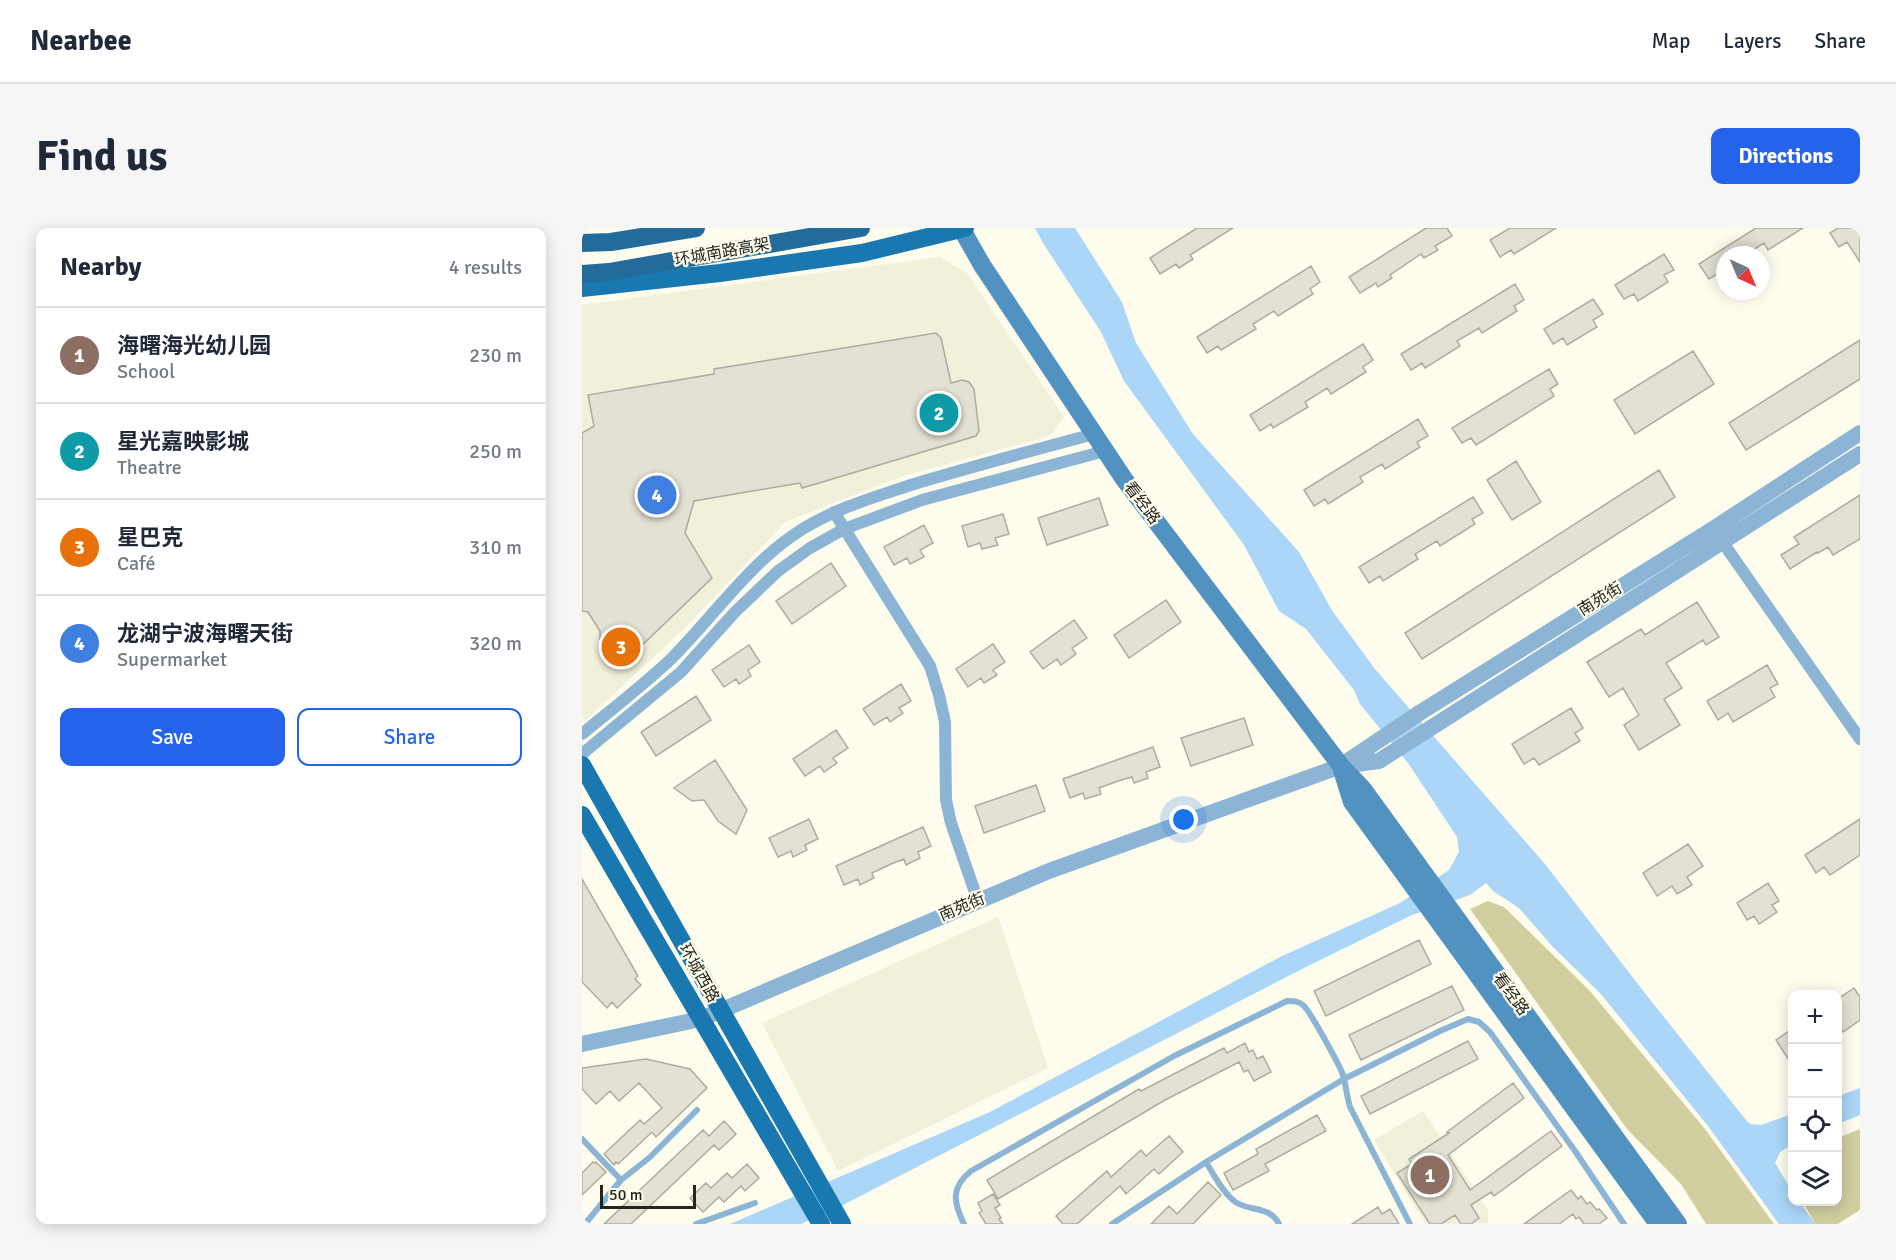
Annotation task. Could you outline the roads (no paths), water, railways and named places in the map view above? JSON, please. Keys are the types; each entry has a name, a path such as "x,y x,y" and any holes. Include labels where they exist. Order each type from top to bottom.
{"highway":[{"name":"环城南路高架","path":"582,243 610,242 696,228"},
{"name":"环城南路高架","path":"582,274 609,272 861,228"}],"main road":[{"path":"582,288 862,254 962,228"},
{"name":"看经路","path":"962,228 982,265 1124,479 1341,766 1363,789 1425,888 1678,1224"},
{"name":"环城西路","path":"582,765 721,1011 809,1185"},
{"name":"环城西路","path":"582,815 700,1019 809,1185"},
{"name":"看经路","path":"1449,921 1658,1224"},
{"path":"809,1185 821,1224"},
{"path":"809,1185 842,1224"}],"street":[{"name":"南苑街","path":"582,1044 700,1019 1049,871 1341,766 1379,761 1431,729 1718,536 1860,433"},
{"path":"582,734 672,658 722,600 769,554 800,531 834,512 861,501 1094,434"},
{"path":"582,754 681,672 735,612 778,571 810,548 844,529 922,500 1105,451"},
{"name":"南苑街","path":"1341,766 1421,712 1860,454"},
{"path":"834,512 930,666 945,722 946,800 951,823 978,901"},
{"path":"1718,536 1860,739"}],"lane":[{"path":"964,1224 956,1202 956,1187 961,1179 971,1171 1174,1056 1287,1001 1296,1001 1306,1007 1343,1074 1350,1107 1410,1224"},
{"path":"1112,1224 1206,1162 1344,1079 1467,1019 1479,1022 1490,1032 1624,1224"},
{"path":"585,1224 621,1180 649,1158 697,1110"},
{"path":"582,1139 621,1180"},
{"path":"1206,1162 1236,1203 1265,1210 1279,1224"},
{"path":"696,1224 755,1203"}],"water":[{"path":"1035,228 1075,228 1122,302 1136,343 1193,434 1299,552 1333,612 1375,669 1545,864 1746,1120 1750,1124 1761,1125 1788,1115 1788,1147 1780,1152 1775,1163 1788,1184 1788,1206 1803,1206 1815,1224 1779,1224 1708,1126 1600,993 1552,946 1519,908 1493,891 1486,883 1470,895 1412,915 1306,967 841,1206 801,1224 730,1224 990,1112 1282,956 1400,903 1449,870 1459,852 1457,837 1408,763 1360,704 1354,690 1306,629 1279,611 1244,545 1124,381 1101,332"},
{"path":"1860,1088 1860,1115 1842,1122 1842,1098 1842,1095"}],"place":[{"name":"星光嘉映影城","path":"939,413"},
{"name":"龙湖宁波海曙天街","path":"657,495"},
{"name":"星巴克","path":"621,647"},
{"name":"海曙海光幼儿园","path":"1430,1175"}]}
